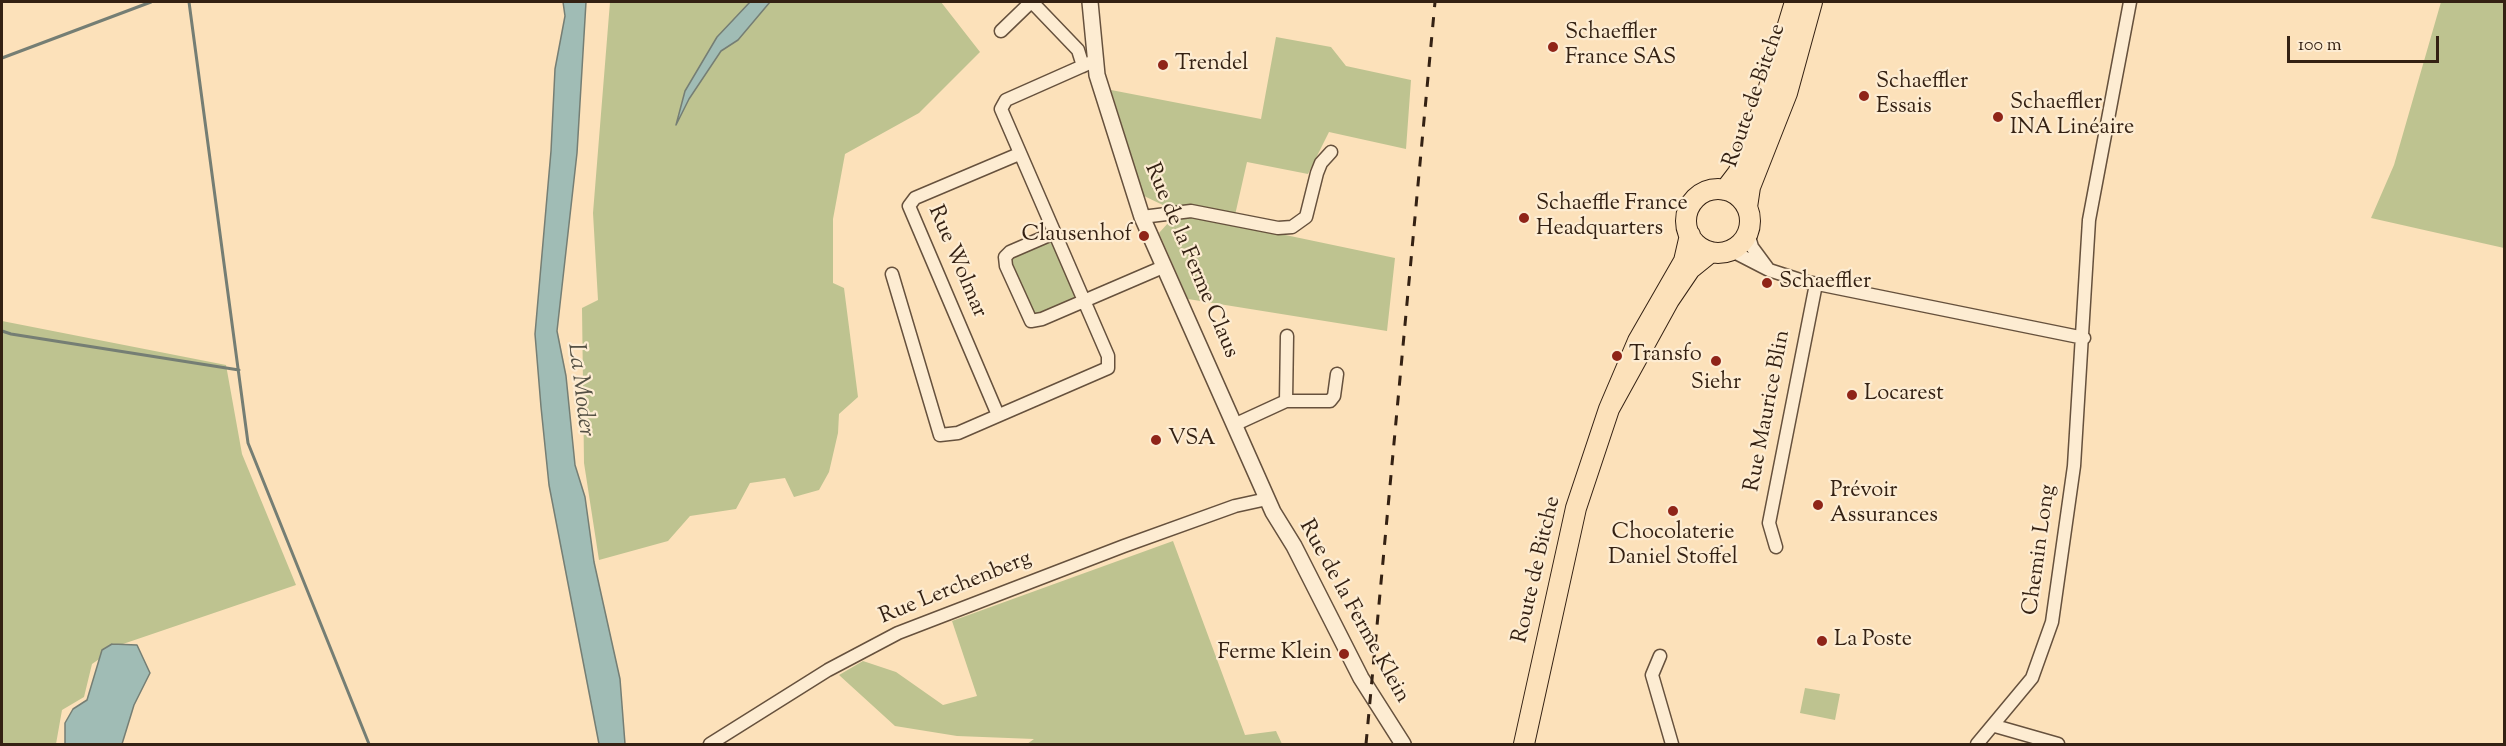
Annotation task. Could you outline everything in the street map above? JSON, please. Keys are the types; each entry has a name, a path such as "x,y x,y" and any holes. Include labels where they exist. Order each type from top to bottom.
{"main road":[{"name":"Route de Bitche","path":"1725,190 1738,173 1752,143 1795,2"},
{"name":"Route de Bitche","path":"1747,207 1750,187 1787,93 1812,2"},
{"path":"1725,190 1738,196 1747,207 1750,220 1748,233 1741,243 1718,252 1698,246 1690,235 1687,217 1693,202 1705,192 1725,190"},
{"name":"Route de Bitche","path":"1524,744 1576,508 1610,409 1638,341 1684,261 1690,235"},
{"name":"Route de Bitche","path":"1610,409 1669,300 1690,269 1718,252"}],"street":[{"path":"892,274 940,435 958,433 1108,368 1110,360 1002,114 1003,102 1089,63 1032,2 1001,31"},
{"name":"Rue de la Ferme Claus","path":"1084,2 1092,44"},
{"name":"Rue de la Ferme Claus","path":"1090,2 1092,44 1089,63 1142,217 1236,424 1264,494"},
{"name":"Chemin Long","path":"1977,744 1995,726 2032,678 2052,622 2074,466 2092,194 2130,2"},
{"path":"1142,217 1191,211 1278,228 1292,227 1306,217 1317,173 1331,152"},
{"name":"Rue Wolmar","path":"998,415 909,206 915,198 1019,154"},
{"path":"1054,233 1010,252 1005,257 1006,266 1026,314 1035,321 1163,267"},
{"path":"1748,233 1752,247 1769,270"},
{"path":"1718,252 1736,253 1769,270 1816,284 2084,338"},
{"name":"Rue Maurice Blin","path":"1776,546 1769,523 1816,284"},
{"path":"1286,401 1287,336"},
{"path":"1236,424 1286,401 1330,401 1334,396 1337,375"},
{"name":"Rue Lerchenberg","path":"710,744 828,670 898,633 1264,494"},
{"name":"Rue de la Ferme Klein","path":"1264,494 1283,531 1294,546 1361,678 1403,744"},
{"path":"1660,656 1652,675 1672,744"},
{"path":"1995,726 2058,744"}],"green space":[{"path":"610,2 941,2 980,52 919,113 845,154 833,219 833,283 844,288 858,397 839,414 838,433 829,472 819,490 794,497 785,478 750,483 736,509 690,516 668,541 599,560 584,463 582,308 598,300 593,213"},
{"path":"2441,2 2504,2 2504,248 2371,218 2394,165"},
{"path":"1276,37 1331,47 1346,66 1411,80 1406,149 1329,132 1308,174 1247,162 1233,224 1395,258 1387,331 1188,299 1159,233 1169,222 1165,206 1144,196 1111,90 1261,119"},
{"path":"1047,241 1054,243 1075,293 1073,300 1037,315 1030,312 1010,264 1012,257"},
{"path":"2,321 226,365 242,454 296,585 120,645 92,664 84,697 62,710 56,744 2,744"},
{"path":"1173,541 1245,735 1276,731 1282,744 1027,744 1034,739 957,736 895,726 839,675 863,661 896,672 943,705 977,696 952,621"},
{"path":"1805,688 1840,694 1835,720 1800,713"}],"water":[{"path":"563,2 586,2 577,153 557,331 566,376 575,465 585,497 594,562 620,679 625,744 599,744 549,485 541,407 535,334 551,151 555,69 565,16"},
{"path":"750,2 770,2 738,40 721,51 689,99 676,125 685,91 717,37"},
{"path":"112,644 137,645 150,673 134,705 122,744 65,744 65,723 73,709 87,700 102,650"}],"waterway":[{"path":"2,58 151,2"},
{"path":"189,2 248,443 369,744"},
{"path":"2,331 239,370"}],"railway":[{"path":"1366,744 1435,2"}],"place":[{"name":"Schaeffler France SAS","path":"1553,47"},
{"name":"Trendel","path":"1163,65"},
{"name":"Schaeffler Essais","path":"1864,96"},
{"name":"Schaeffler INA Linéaire","path":"1998,117"},
{"name":"Schaeffle France Headquarters","path":"1524,218"},
{"name":"Clausenhof","path":"1144,236"},
{"name":"Schaeffler","path":"1767,283"},
{"name":"Transfo","path":"1617,356"},
{"name":"Siehr","path":"1716,361"},
{"name":"Locarest","path":"1852,395"},
{"name":"VSA","path":"1156,440"},
{"name":"Prévoir Assurances","path":"1818,505"},
{"name":"Chocolaterie Daniel Stoffel","path":"1673,511"},
{"name":"La Poste","path":"1822,641"},
{"name":"Ferme Klein","path":"1344,654"}],"water label":[{"name":"La Moder","path":"579,390"}]}
